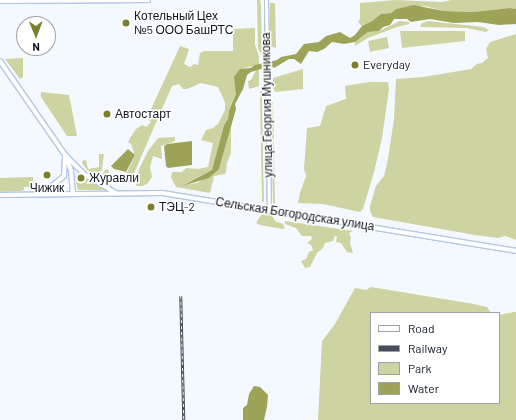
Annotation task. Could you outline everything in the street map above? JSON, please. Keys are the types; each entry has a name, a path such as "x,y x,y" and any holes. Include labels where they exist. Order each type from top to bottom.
{"main road":[{"path":"0,61 65,155 84,174 116,193"},
{"path":"31,194 52,186 64,176 65,155"},
{"path":"65,155 71,171 73,194"},
{"name":"Сельская Богородская улица","path":"0,195 163,193 516,251"}],"street":[{"path":"0,1 148,0"},
{"name":"улица Георгия Мушникова","path":"266,0 269,210"}],"green space":[{"path":"257,0 260,0 261,5 262,55 258,49"},
{"path":"396,0 442,2 451,0 516,0 516,9 510,8 473,12 443,11 425,6 408,7 396,9 391,13 381,14 362,26 358,22 360,19 360,3"},
{"path":"270,3 275,3 276,48 270,46"},
{"path":"400,21 409,22 409,24 368,38 355,46 355,42 368,32 379,31"},
{"path":"428,21 483,27 489,30 486,32 467,28 420,27 422,23"},
{"path":"255,28 255,45 259,56 259,86 249,89 248,81 251,80 256,70 254,66 244,68 236,85 236,94 229,109 228,119 224,125 212,170 183,185 197,183 219,169 231,126 231,153 227,163 226,172 225,174 214,176 210,193 176,187 171,177 172,172 182,172 186,168 198,169 208,167 213,143 201,140 206,130 213,128 218,124 225,110 225,102 218,87 201,83 187,89 183,89 179,84 172,86 132,178 126,174 135,156 131,144 128,142 136,129 142,125 146,127 151,122 147,118 180,46 189,49 184,64 190,67 194,64 198,65 200,53 204,51 233,51 233,29"},
{"path":"400,31 465,31 465,41 402,48"},
{"path":"516,34 516,240 505,236 498,238 475,235 373,217 370,211 370,206 376,186 384,176 388,159 394,119 396,79 423,77 471,69 488,58 486,49 490,42"},
{"path":"387,37 389,48 370,52 368,41"},
{"path":"23,58 23,77 20,79 5,59"},
{"path":"303,69 303,89 275,92 273,88 273,78"},
{"path":"369,82 388,82 389,89 382,138 363,209 360,212 323,204 298,203 306,176 304,169 307,128 320,126 326,106 346,99 345,86"},
{"path":"260,91 262,91 264,202 262,201"},
{"path":"41,92 69,95 77,136 67,136 41,97"},
{"path":"273,101 275,204 273,203 271,104"},
{"path":"175,137 175,141 161,146 162,159 153,156 150,167 152,177 147,184 136,186 139,169 148,151 158,138"},
{"path":"99,154 104,154 101,176 106,169 109,170 106,178 111,183 87,170 82,163 82,161 86,160 88,169 99,167"},
{"path":"77,174 103,188 103,190 78,190 75,177"},
{"path":"33,177 33,187 24,187 24,190 21,191 0,192 0,178"},
{"path":"265,213 271,214 275,221 283,224 285,228 283,229 256,223 261,215"},
{"path":"285,221 353,231 349,233 353,253 347,252 341,243 336,242 337,236 335,236 333,241 325,243 323,248 317,253 310,267 305,268 301,261 306,259 309,252 313,250 311,245 307,243 312,239 311,236 302,236 296,228 285,224"},
{"path":"371,287 474,304 487,307 490,312 370,312 370,404 500,404 500,315 516,312 516,420 318,420 322,341 335,324 355,288 366,290"}],"water":[{"path":"414,5 443,11 473,12 510,8 516,9 516,24 499,25 478,22 454,23 430,19 411,22 407,19 394,19 390,25 383,27 379,31 368,32 355,42 344,44 332,42 324,49 317,52 309,51 301,64 294,59 289,59 274,68 271,66 251,72 247,75 243,89 235,104 236,109 219,169 209,178 182,186 212,170 224,125 228,119 229,110 236,94 234,77 240,69 251,68 255,65 296,54 304,44 319,42 326,36 340,32 350,38 355,35 362,26 381,14 391,13 396,9"},
{"path":"192,141 192,165 168,168 166,166 164,146 167,144"},
{"path":"128,149 135,155 126,172 114,169 111,166"},
{"path":"254,386 260,387 268,395 264,420 243,420 243,408 247,405 249,394"}],"railway":[{"path":"181,296 184,420"}],"place":[{"name":"Котельный Цех №5 ООО БашРТС","path":"126,23"},
{"name":"Everyday","path":"355,65"},
{"name":"Автостарт","path":"107,114"},
{"name":"Чижик","path":"47,175"},
{"name":"Журавли","path":"81,178"},
{"name":"ТЭЦ-2","path":"151,207"}]}
